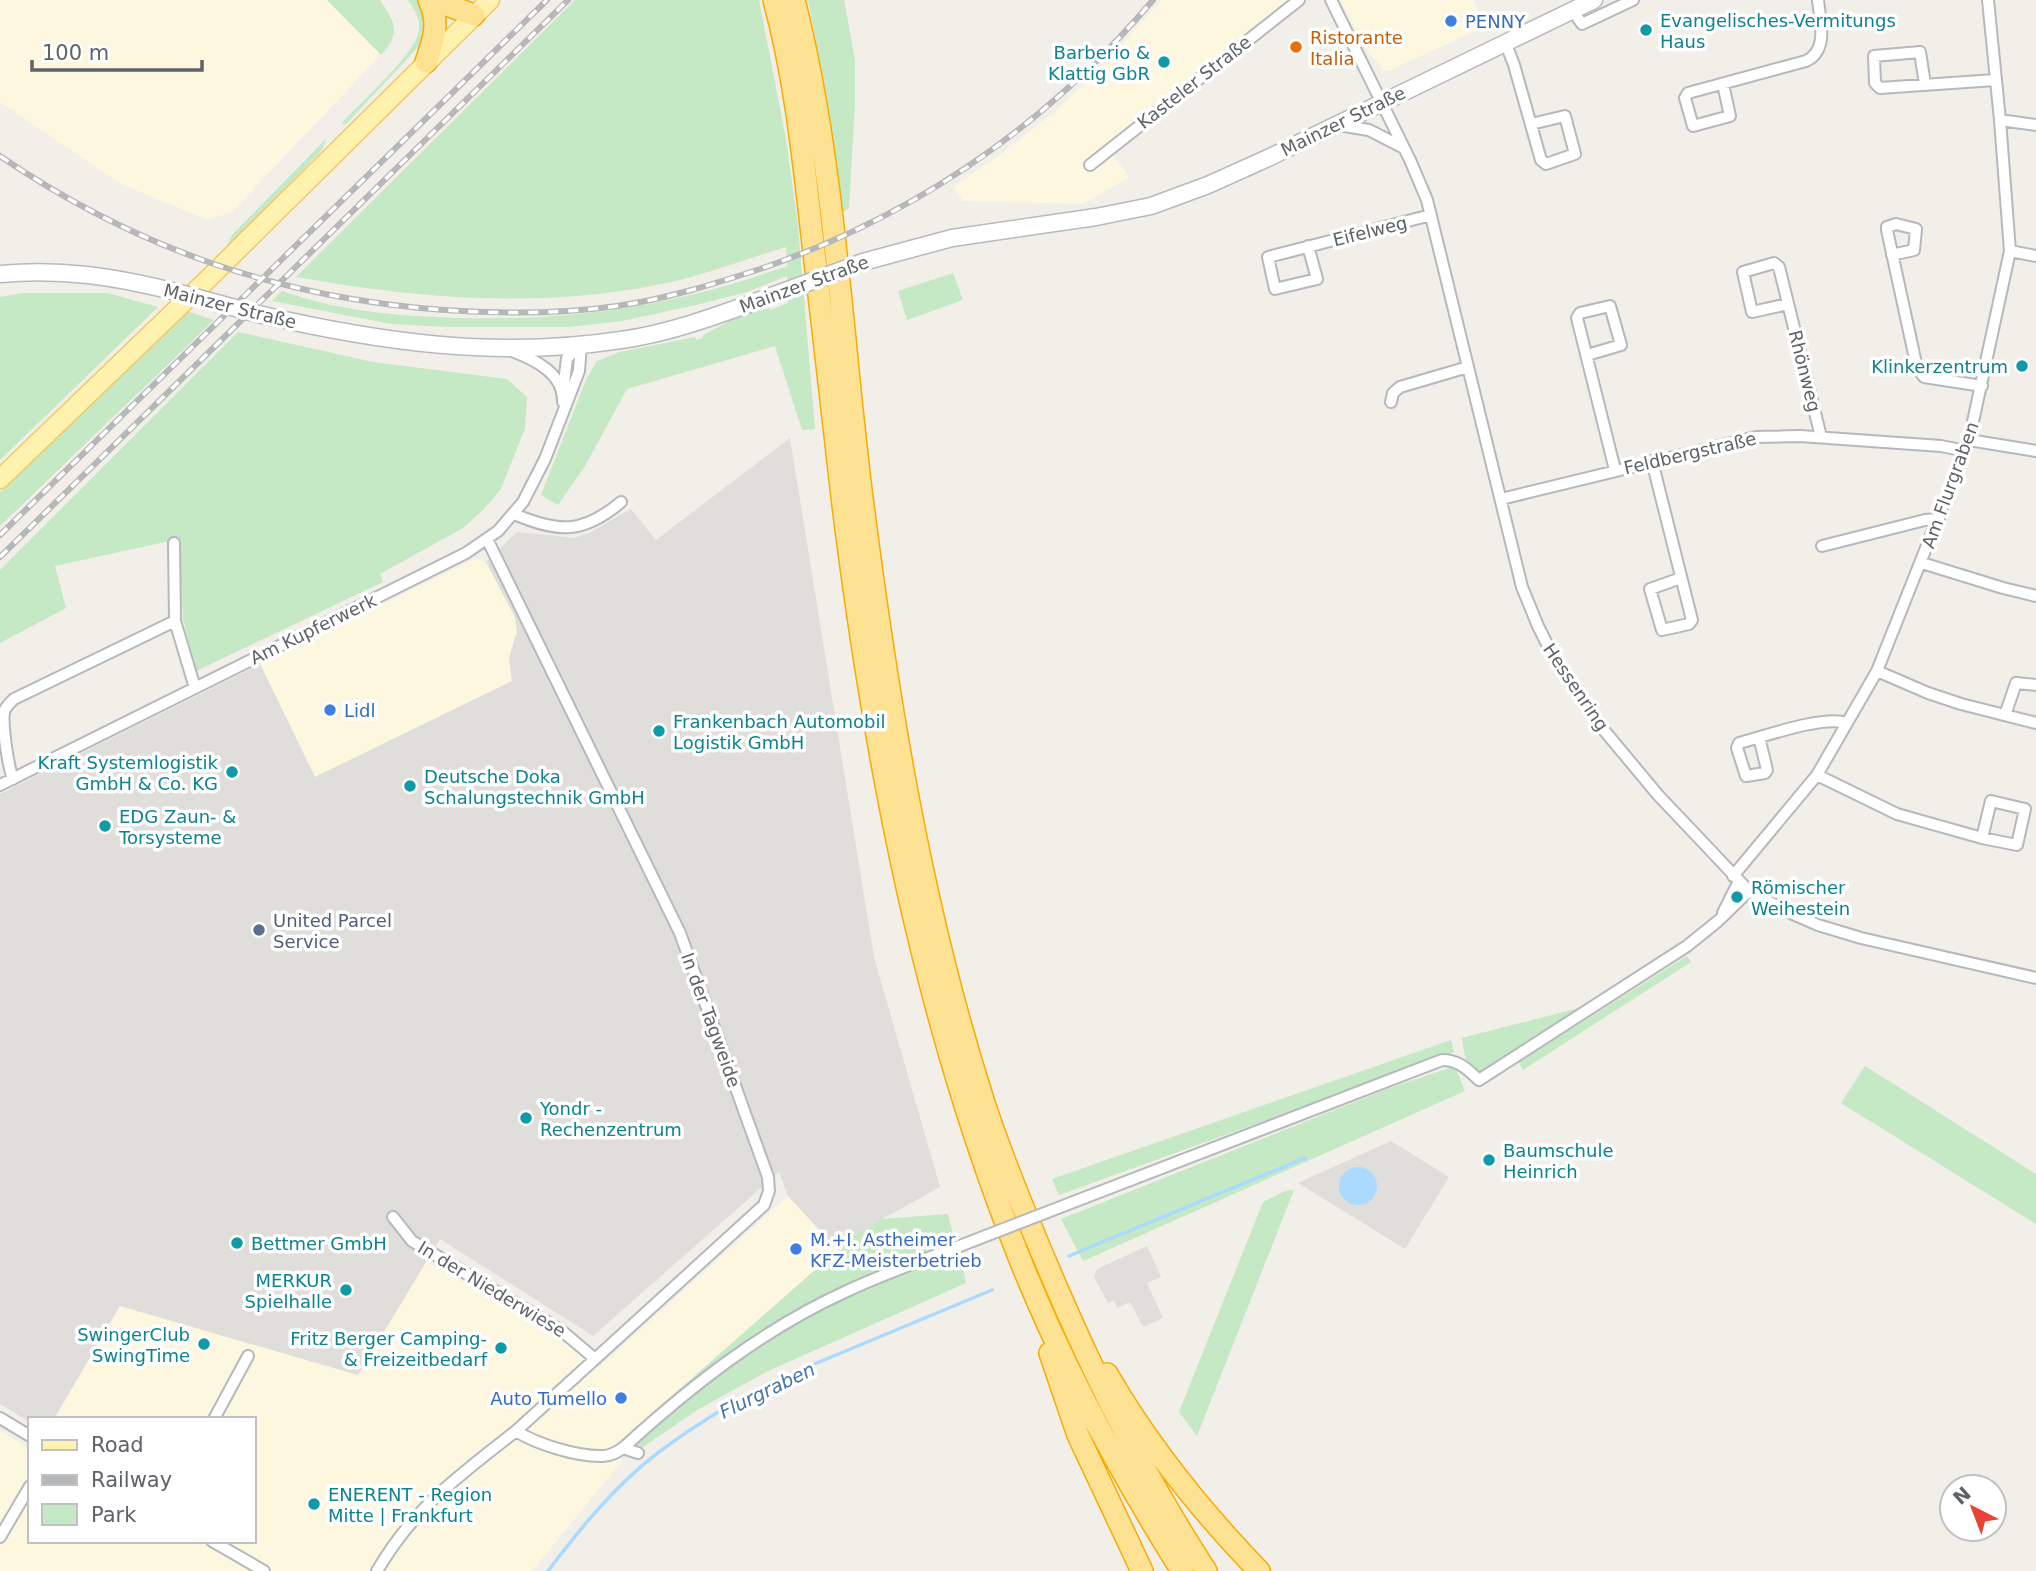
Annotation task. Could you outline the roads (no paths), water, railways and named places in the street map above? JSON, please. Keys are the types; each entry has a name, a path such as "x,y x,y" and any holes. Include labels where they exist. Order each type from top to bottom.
{"highway":[{"path":"426,62 436,30 431,0 469,8"},
{"path":"774,0 801,135 847,533 873,712 895,832 925,965 956,1077 988,1175 1038,1303 1103,1437 1182,1571"},
{"path":"793,0 821,133 866,530 908,795 930,903 957,1010 996,1139 1086,1357 1163,1502 1206,1571"},
{"path":"1040,1249 1094,1351 1175,1475 1227,1538 1259,1571"},
{"path":"1038,1303 1060,1386 1078,1435 1142,1571"}],"main road":[{"path":"0,479 211,277 426,62 469,8 490,0"},
{"name":"Mainzer Straße","path":"0,274 57,271 122,278 258,314 353,335 401,342 502,348 581,345 622,340 682,326 863,262 952,238 1096,217 1151,206 1208,185 1594,0"}],"street":[{"name":"Kasteler Straße","path":"1090,165 1299,0"},
{"path":"1331,0 1381,102"},
{"path":"1573,10 1582,24 1633,0"},
{"path":"1723,84 1730,116 1693,126 1686,95 1723,84 1813,58 1821,43 1818,0"},
{"name":"Am Flurgraben","path":"1718,921 1736,878 1816,775 1877,671 1967,446 2010,251 1988,0"},
{"path":"1506,44 1543,163 1575,154 1566,116 1531,124"},
{"path":"1925,84 1920,52 1874,56 1877,87 1995,80"},
{"name":"Hessenring","path":"1381,102 1427,200 1522,587 1553,656 1593,717 1658,795 1749,891 1818,925 1861,938 2036,978"},
{"path":"2000,120 2036,125"},
{"path":"1335,125 1369,130 1404,148"},
{"name":"Eifelweg","path":"1308,246 1317,279 1275,289 1268,257 1308,246 1431,215"},
{"path":"2010,251 2036,256"},
{"path":"1892,255 1917,368 1924,377 1982,386"},
{"name":"Rhönweg","path":"1788,304 1752,312 1743,272 1777,264 1788,304 1821,437"},
{"path":"1587,355 1621,345 1610,306 1578,315 1587,355 1615,470"},
{"name":"Am Kupferwerk","path":"563,409 567,358 581,345"},
{"name":"Am Kupferwerk","path":"0,785 466,553 487,539 514,514 541,468 579,371 581,345"},
{"path":"502,348 541,364 563,392"},
{"path":"1391,402 1393,393 1400,387 1468,367"},
{"name":"Feldbergstraße","path":"1501,499 1756,437 1821,437 2036,450"},
{"path":"1652,461 1692,622 1662,630 1650,589 1681,578"},
{"path":"514,514 549,527 574,528 585,525 621,502"},
{"path":"1822,546 1925,520 1940,519"},
{"name":"In der Tagweide","path":"487,539 680,933 768,1177 769,1191 764,1205 516,1431"},
{"path":"174,543 175,621 195,688"},
{"path":"1922,563 2003,588 2035,593"},
{"path":"13,779 9,768 4,714 8,704 175,621"},
{"path":"1877,671 1927,693 2036,723"},
{"path":"2005,715 2016,683 2036,685"},
{"path":"1759,737 1827,721 1839,720 1847,723"},
{"path":"1816,775 1897,814 1982,838 2017,845 2025,809 1991,801 1982,838"},
{"path":"377,1571 398,1538 431,1499 516,1431 537,1441 571,1451 612,1455 692,1386 734,1356 795,1318 847,1291 1442,1060 1461,1063 1479,1080 1687,946 1749,891"},
{"name":"In der Niederwiese","path":"393,1217 411,1241 562,1331 594,1359"},
{"path":"215,1417 248,1356"},
{"path":"0,1418 28,1435"},
{"path":"623,1448 638,1452"},
{"path":"0,1537 28,1489"},
{"path":"215,1543 264,1571"}],"water":[{"path":"1358,1167 1371,1173 1377,1186 1371,1199 1358,1205 1345,1199 1339,1186 1345,1173"}],"waterway":[{"name":"Flurgraben","path":"1069,1256 1305,1158"},
{"name":"Flurgraben","path":"548,1571 625,1481 655,1455 708,1418 764,1385 992,1290"}],"railway":[{"path":"0,535 547,0"},
{"path":"0,557 568,0"},
{"path":"0,156 51,189 157,242 211,263 324,294 383,304 487,312 574,311 617,306 672,295 760,269 873,222 925,193 975,162 1069,88 1112,46 1153,0"}],"place":[{"name":"PENNY","path":"1451,21"},
{"name":"Evangelisches-Vermitungs Haus","path":"1646,30"},
{"name":"Ristorante Italia","path":"1296,47"},
{"name":"Barberio & Klattig GbR","path":"1164,62"},
{"name":"Klinkerzentrum","path":"2022,366"},
{"name":"Lidl","path":"330,710"},
{"name":"Frankenbach Automobil Logistik GmbH","path":"659,731"},
{"name":"Kraft Systemlogistik GmbH & Co. KG","path":"232,772"},
{"name":"Deutsche Doka Schalungstechnik GmbH","path":"410,786"},
{"name":"EDG Zaun- & Torsysteme","path":"105,826"},
{"name":"Römischer Weihestein","path":"1737,897"},
{"name":"United Parcel Service","path":"259,930"},
{"name":"Yondr - Rechenzentrum","path":"526,1118"},
{"name":"Baumschule Heinrich","path":"1489,1160"},
{"name":"Bettmer GmbH","path":"237,1243"},
{"name":"M.+I. Astheimer KFZ-Meisterbetrieb","path":"796,1249"},
{"name":"MERKUR Spielhalle","path":"346,1290"},
{"name":"SwingerClub SwingTime","path":"204,1344"},
{"name":"Fritz Berger Camping- & Freizeitbedarf","path":"501,1348"},
{"name":"Auto Tumello","path":"621,1398"},
{"name":"ENERENT - Region Mitte | Frankfurt","path":"314,1504"}]}
